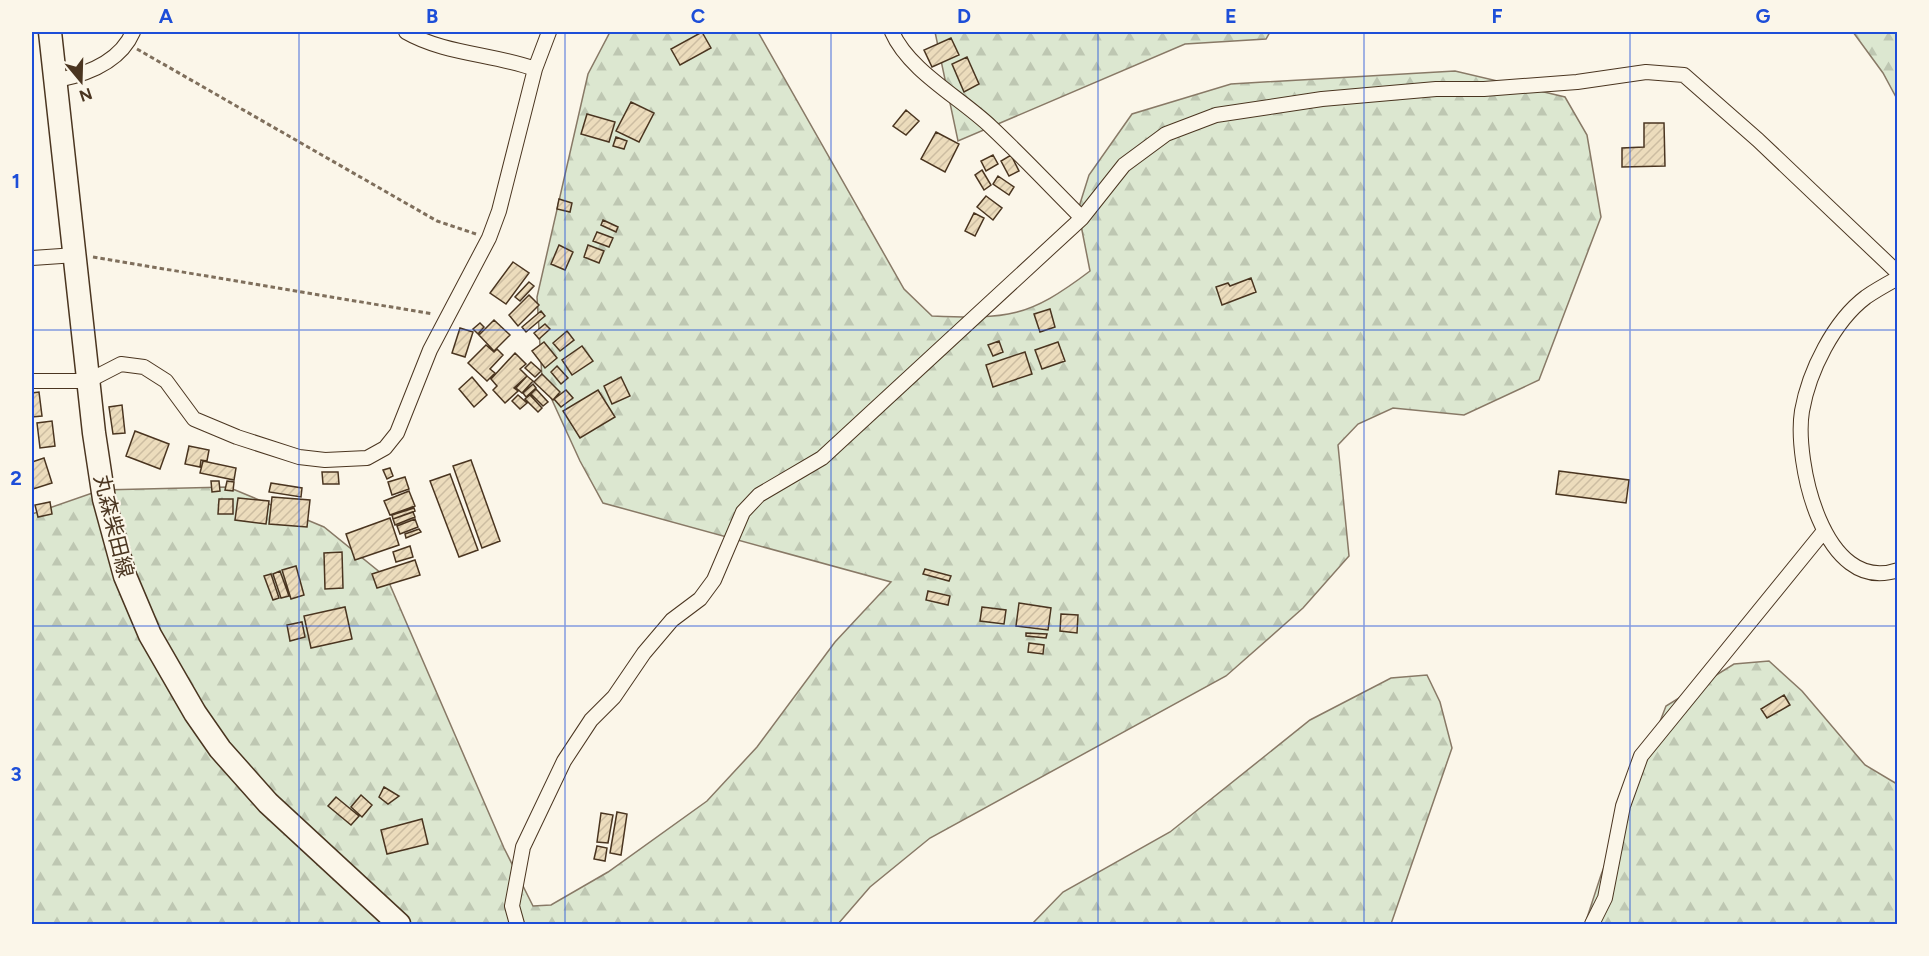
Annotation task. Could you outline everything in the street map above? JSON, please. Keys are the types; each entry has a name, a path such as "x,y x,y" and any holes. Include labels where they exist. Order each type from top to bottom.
{"main road":[{"name":"丸森柴田線","path":"50,32 58,80 88,381 104,499 125,576 150,635 220,749 268,803 399,924"}],"street":[{"path":"406,32 421,41 535,69"},
{"path":"32,381 88,381 121,364 144,367 166,381 194,419 237,437 299,457 325,460 367,458 385,448 397,434 447,316 489,238 499,211 535,69 549,32"},
{"path":"892,32 911,58 946,91 989,125 1082,218"},
{"path":"58,80 80,76 113,59 131,38"},
{"path":"517,924 512,906 523,847 564,762 591,720 614,697 644,653 672,620 700,599 714,580 743,512 759,495 822,458 1082,218 1124,165 1166,134 1216,115 1322,99 1436,88 1464,89 1577,82 1646,72 1684,75 1758,140 1898,273"},
{"path":"32,258 76,255"},
{"path":"1898,278 1866,297 1846,316 1821,355 1802,411 1801,451 1806,478 1824,531 1841,554 1854,565 1871,571 1898,570"},
{"path":"1592,924 1605,898 1623,806 1641,756 1824,531"}],"path":[{"path":"131,38 437,221 489,238"},
{"path":"76,255 447,316"}],"green space":[{"path":"610,32 758,32 904,289 932,316 980,317 1016,312 1033,307 1050,298 1090,271 1078,210 1089,175 1132,114 1231,84 1455,71 1565,97 1587,135 1601,217 1539,380 1464,415 1393,408 1358,424 1338,445 1349,556 1303,608 1226,676 930,838 870,887 838,924 32,924 32,514 101,490 228,487 324,527 387,578 504,848 533,906 551,905 608,872 707,801 757,747 835,642 891,582 603,503 580,461 542,378 537,297 588,74"},
{"path":"935,32 1270,32 1266,39 1185,44 958,141"},
{"path":"1853,32 1897,32 1897,99 1883,73"},
{"path":"1769,661 1802,691 1865,765 1897,784 1897,924 1585,924 1601,875 1666,706 1734,664"},
{"path":"1427,675 1440,702 1452,748 1391,924 1032,924 1063,892 1170,832 1310,720 1391,678"}],"building":[{"path":"702,32 711,48 680,65 671,49"},
{"path":"951,38 959,55 932,67 924,50"},
{"path":"967,57 979,84 964,92 952,64"},
{"path":"631,102 654,113 639,142 616,131"},
{"path":"906,110 919,121 906,135 893,126"},
{"path":"587,114 615,122 609,142 581,134"},
{"path":"1644,123 1664,123 1665,166 1622,167 1622,148 1644,147"},
{"path":"936,132 959,144 945,172 921,159"},
{"path":"616,137 627,141 624,149 613,146"},
{"path":"993,155 998,164 986,171 981,161"},
{"path":"1011,155 1019,171 1009,176 1001,161"},
{"path":"982,170 991,185 984,190 975,175"},
{"path":"998,176 1014,187 1009,195 993,184"},
{"path":"986,196 1002,208 993,220 977,207"},
{"path":"559,199 572,203 570,212 557,209"},
{"path":"974,213 984,218 975,236 965,231"},
{"path":"603,220 618,227 616,232 601,225"},
{"path":"597,232 613,238 609,247 593,241"},
{"path":"559,245 573,252 565,270 551,264"},
{"path":"588,245 604,251 599,263 584,257"},
{"path":"513,262 529,273 506,304 490,293"},
{"path":"1251,278 1256,292 1222,305 1216,287 1228,283 1230,286"},
{"path":"529,282 534,286 520,301 515,297"},
{"path":"529,295 539,305 518,326 509,315"},
{"path":"1050,309 1055,327 1040,332 1034,314"},
{"path":"541,311 545,316 526,332 522,327"},
{"path":"494,320 510,335 494,351 479,335"},
{"path":"480,323 484,327 478,334 473,329"},
{"path":"545,324 550,329 539,339 534,333"},
{"path":"460,328 473,332 465,357 452,353"},
{"path":"567,331 574,340 560,351 553,343"},
{"path":"999,341 1003,352 993,356 988,345"},
{"path":"544,342 557,358 545,368 532,351"},
{"path":"1058,342 1065,361 1042,369 1035,350"},
{"path":"486,345 494,352 497,349 503,355 490,369 495,373 487,381 468,363"},
{"path":"582,346 593,361 572,375 562,360"},
{"path":"1025,352 1032,374 993,387 986,365"},
{"path":"515,353 526,364 520,369 527,376 514,388 518,391 505,403 493,390 497,386 491,379"},
{"path":"531,362 541,371 535,377 525,368"},
{"path":"557,366 568,378 561,384 551,372"},
{"path":"542,374 560,392 553,400 534,382"},
{"path":"527,376 533,381 522,393 516,388"},
{"path":"472,377 487,395 474,407 459,389"},
{"path":"621,377 630,396 612,404 604,386"},
{"path":"533,384 536,388 526,397 523,393"},
{"path":"536,389 548,402 543,406 531,394"},
{"path":"566,390 573,398 561,407 554,399"},
{"path":"598,390 615,417 580,438 563,411"},
{"path":"39,392 42,416 32,417 32,393"},
{"path":"518,395 527,403 520,409 512,401"},
{"path":"530,395 542,408 538,412 525,399"},
{"path":"122,405 125,433 113,434 109,407"},
{"path":"52,421 55,446 40,448 37,423"},
{"path":"135,431 169,444 160,469 126,456"},
{"path":"189,446 209,450 207,461 201,460 200,467 185,464"},
{"path":"44,458 52,483 33,489 32,462"},
{"path":"471,460 500,541 482,548 453,466"},
{"path":"203,461 236,468 234,480 200,473"},
{"path":"390,468 393,476 387,479 383,470"},
{"path":"1559,471 1629,480 1626,503 1556,494"},
{"path":"322,472 338,472 339,484 323,484"},
{"path":"450,474 478,550 459,557 430,481"},
{"path":"405,477 409,489 392,495 388,482"},
{"path":"211,481 219,481 220,491 212,492"},
{"path":"227,481 234,482 233,491 225,490"},
{"path":"271,483 302,488 301,497 269,492"},
{"path":"409,491 415,506 390,515 384,501"},
{"path":"272,497 310,500 307,527 269,524"},
{"path":"238,498 269,501 266,524 235,520"},
{"path":"219,499 233,499 233,514 218,514"},
{"path":"50,502 52,514 38,517 35,505"},
{"path":"414,508 415,511 393,519 392,515"},
{"path":"413,512 415,517 395,525 393,519"},
{"path":"390,518 399,545 355,560 346,534"},
{"path":"415,519 418,527 400,534 397,526"},
{"path":"419,529 421,532 406,538 405,534"},
{"path":"410,546 413,557 396,562 393,552"},
{"path":"342,552 343,588 325,589 324,553"},
{"path":"415,560 420,575 377,588 372,574"},
{"path":"296,566 304,595 291,599 282,570"},
{"path":"925,569 951,576 949,581 923,574"},
{"path":"280,571 289,596 281,598 273,574"},
{"path":"271,574 279,598 273,600 264,576"},
{"path":"928,591 950,596 948,605 926,600"},
{"path":"1019,603 1051,608 1048,630 1016,626"},
{"path":"345,607 352,639 311,648 304,616"},
{"path":"982,607 1006,610 1004,624 980,621"},
{"path":"1061,614 1078,615 1077,633 1060,631"},
{"path":"302,622 305,637 290,641 287,625"},
{"path":"1026,633 1047,634 1046,638 1026,636"},
{"path":"1029,643 1044,645 1043,654 1028,652"},
{"path":"1784,695 1790,705 1767,718 1761,709"},
{"path":"384,787 399,796 388,804 379,797"},
{"path":"361,795 372,805 362,817 351,807"},
{"path":"336,797 359,816 351,825 328,806"},
{"path":"617,812 627,814 621,855 610,853"},
{"path":"601,813 613,815 608,843 597,842"},
{"path":"422,819 428,844 387,854 381,830"},
{"path":"597,846 607,848 605,861 594,859"}]}
